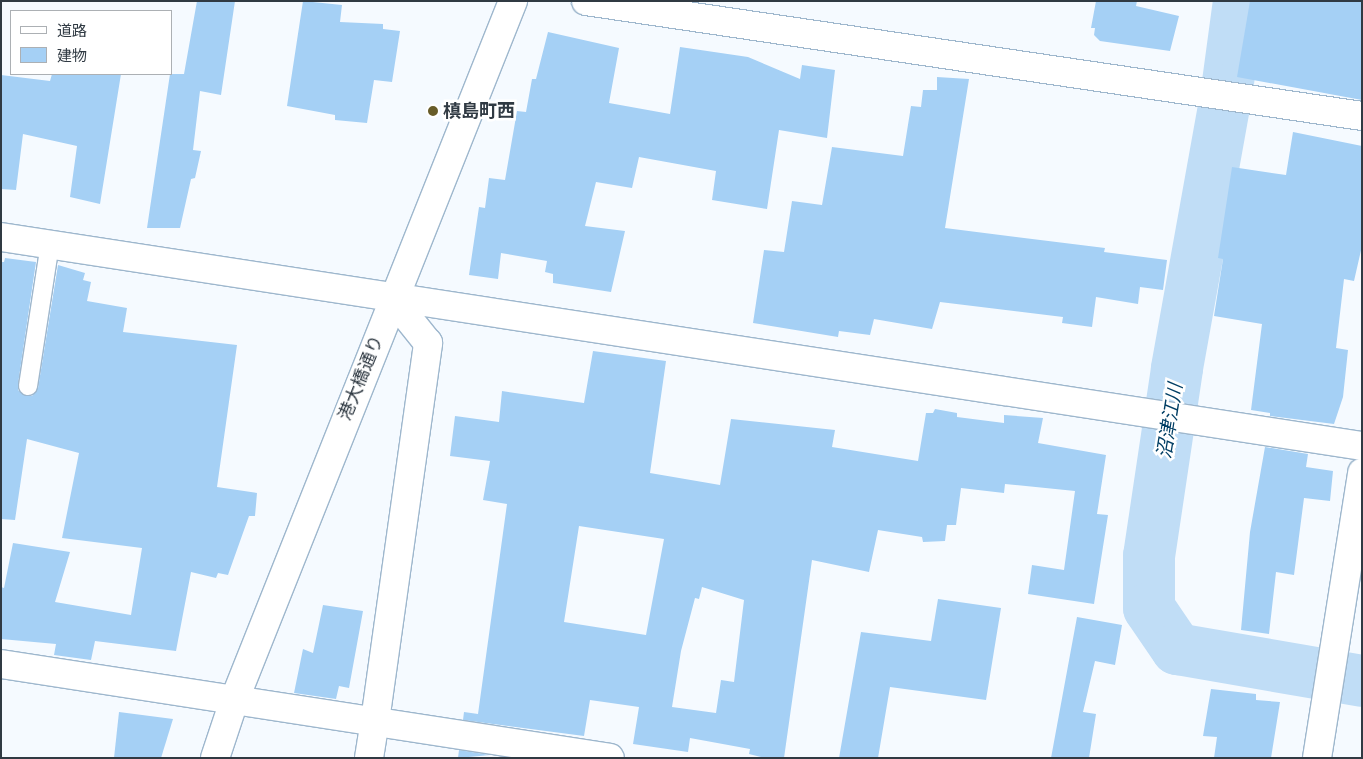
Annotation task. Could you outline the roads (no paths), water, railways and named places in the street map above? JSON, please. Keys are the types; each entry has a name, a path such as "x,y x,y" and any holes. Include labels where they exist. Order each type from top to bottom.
{"street":[{"name":"港大橋通り","path":"215,758 234,701 392,298 513,1"},
{"path":"586,1 1362,116"},
{"path":"1,236 392,298 1362,446"},
{"path":"369,758 428,343 392,298"},
{"path":"1317,758 1362,473"},
{"path":"1,664 610,758"}],"lane":[{"path":"28,386 50,244"}],"waterway":[{"name":"沼津江川","path":"1239,1 1227,90 1177,369 1149,556 1149,608 1177,649 1362,681"}],"place":[{"name":"槙島町西","path":"433,111"}]}
